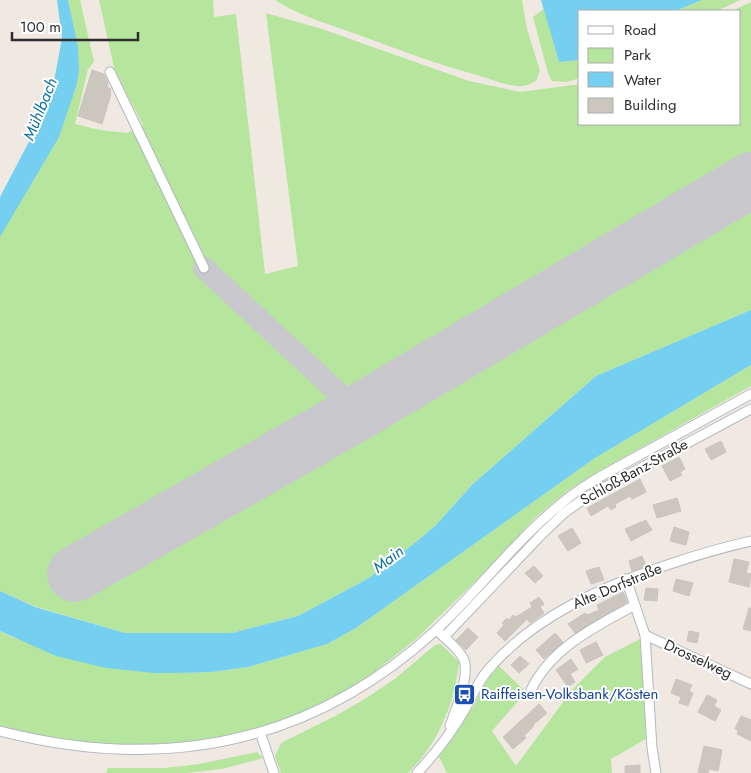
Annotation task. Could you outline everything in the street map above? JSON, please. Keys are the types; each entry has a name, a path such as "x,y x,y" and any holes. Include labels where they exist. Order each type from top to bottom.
{"street":[{"path":"110,72 204,268"},
{"path":"0,731 34,743 63,750 104,756 173,757 206,753 262,738 308,719 365,688 397,664 436,630 543,520 574,493 751,394"},
{"name":"Schloß-Banz-Straße","path":"444,637 542,534 564,513 584,498 751,408"},
{"name":"Alte Dorfstraße","path":"417,773 448,735 486,672 507,650 546,620 577,601 626,579 715,550 751,541"},
{"path":"626,579 645,635 652,748 656,773"},
{"path":"531,690 538,675 546,665 584,633 635,605"},
{"path":"436,630 463,657 465,666 460,693 448,735"},
{"name":"Drosselweg","path":"645,635 751,684"},
{"path":"262,738 274,773"}],"green space":[{"path":"68,0 80,0 94,62 88,69 75,124 100,130 127,133 143,125 115,72 99,0 213,0 214,17 236,14 265,274 298,266 266,13 322,29 469,81 520,92 578,84 578,125 741,125 741,10 734,10 751,2 751,310 596,376 472,485 436,525 416,542 369,578 298,616 232,633 125,633 34,606 0,591 0,237 15,208 77,46"},
{"path":"275,0 522,0 527,29 540,71 536,81 527,85 520,86 502,83 427,60 318,21"},
{"path":"702,0 740,0 719,10 677,10"},
{"path":"544,9 559,62 578,60 578,79 567,82 552,81 548,73 533,17"},
{"path":"751,365 751,386 567,491 535,518 483,574 417,638 367,678 331,701 280,726 195,749 143,753 94,750 12,732 0,726 0,631 14,638 179,673 212,672 248,667 327,644 356,628 595,458"},
{"path":"642,638 646,739 611,759 612,773 447,773 438,755 473,707 484,685 498,665 526,692 492,731 516,766 572,690 605,657"},
{"path":"441,644 459,662 454,693 436,736 419,762 408,773 281,773 275,756 281,743 365,699 396,678 435,645"},
{"path":"257,752 263,758 222,769 186,773 106,773 108,768 165,768 199,764"}],"water":[{"path":"57,0 68,0 78,47 79,72 76,87 59,137 0,237 0,197 44,113 53,87 62,38"},
{"path":"541,0 702,0 677,10 578,10 578,60 559,62"},
{"path":"751,310 751,365 595,458 356,628 327,644 248,667 212,672 155,673 106,668 56,656 0,631 0,591 35,607 125,633 232,633 298,616 369,578 416,542 436,525 472,485 596,376"}],"building":[{"path":"92,70 104,74 108,83 107,87 111,89 102,124 78,116"},
{"path":"721,441 726,452 711,460 705,449"},
{"path":"679,457 685,469 680,472 682,475 670,481 662,466"},
{"path":"640,479 646,492 632,499 630,496 615,504 616,507 611,510 608,506 591,516 587,508"},
{"path":"677,498 681,511 657,518 653,505"},
{"path":"646,520 652,530 631,541 625,529"},
{"path":"674,527 689,532 686,545 670,541"},
{"path":"572,528 581,543 568,551 558,536"},
{"path":"642,556 646,566 632,571 629,561"},
{"path":"734,559 749,562 746,573 751,574 749,587 729,582"},
{"path":"534,566 543,576 535,583 525,573"},
{"path":"599,567 604,580 591,584 586,571"},
{"path":"676,579 693,583 689,596 673,591"},
{"path":"646,588 658,589 657,601 644,600"},
{"path":"623,592 627,602 575,633 568,624 585,613 587,615 599,610 597,605"},
{"path":"539,597 544,604 540,607 544,613 530,623 527,619 505,641 497,633 504,625 502,623 507,618 509,620 513,615 516,617 532,607 530,603"},
{"path":"749,608 751,608 751,631 743,629"},
{"path":"468,628 478,637 466,650 456,640"},
{"path":"689,631 699,633 697,643 687,641"},
{"path":"555,633 563,642 544,659 536,650"},
{"path":"596,642 603,655 586,663 580,650"},
{"path":"520,656 529,664 519,673 511,665"},
{"path":"571,659 578,669 570,674 575,682 568,687 556,670"},
{"path":"676,679 692,685 689,691 693,693 688,706 679,703 681,697 671,693"},
{"path":"707,695 717,700 714,706 721,710 715,721 698,712"},
{"path":"539,704 547,713 533,725 524,736 526,738 513,749 503,737"},
{"path":"741,716 751,720 751,741 737,734 738,730 735,729"},
{"path":"704,746 722,750 718,771 709,769 708,773 698,773"},
{"path":"640,765 640,773 625,773 625,766"}],"taxiway":[{"path":"204,268 359,412"}],"runway":[{"path":"75,574 359,412 751,180"}],"place":[{"name":"Raiffeisen-Volksbank/Kösten","path":"465,694"}],"water label":[{"name":"Mühlbach","path":"40,109"},
{"name":"Main","path":"388,559"}]}
